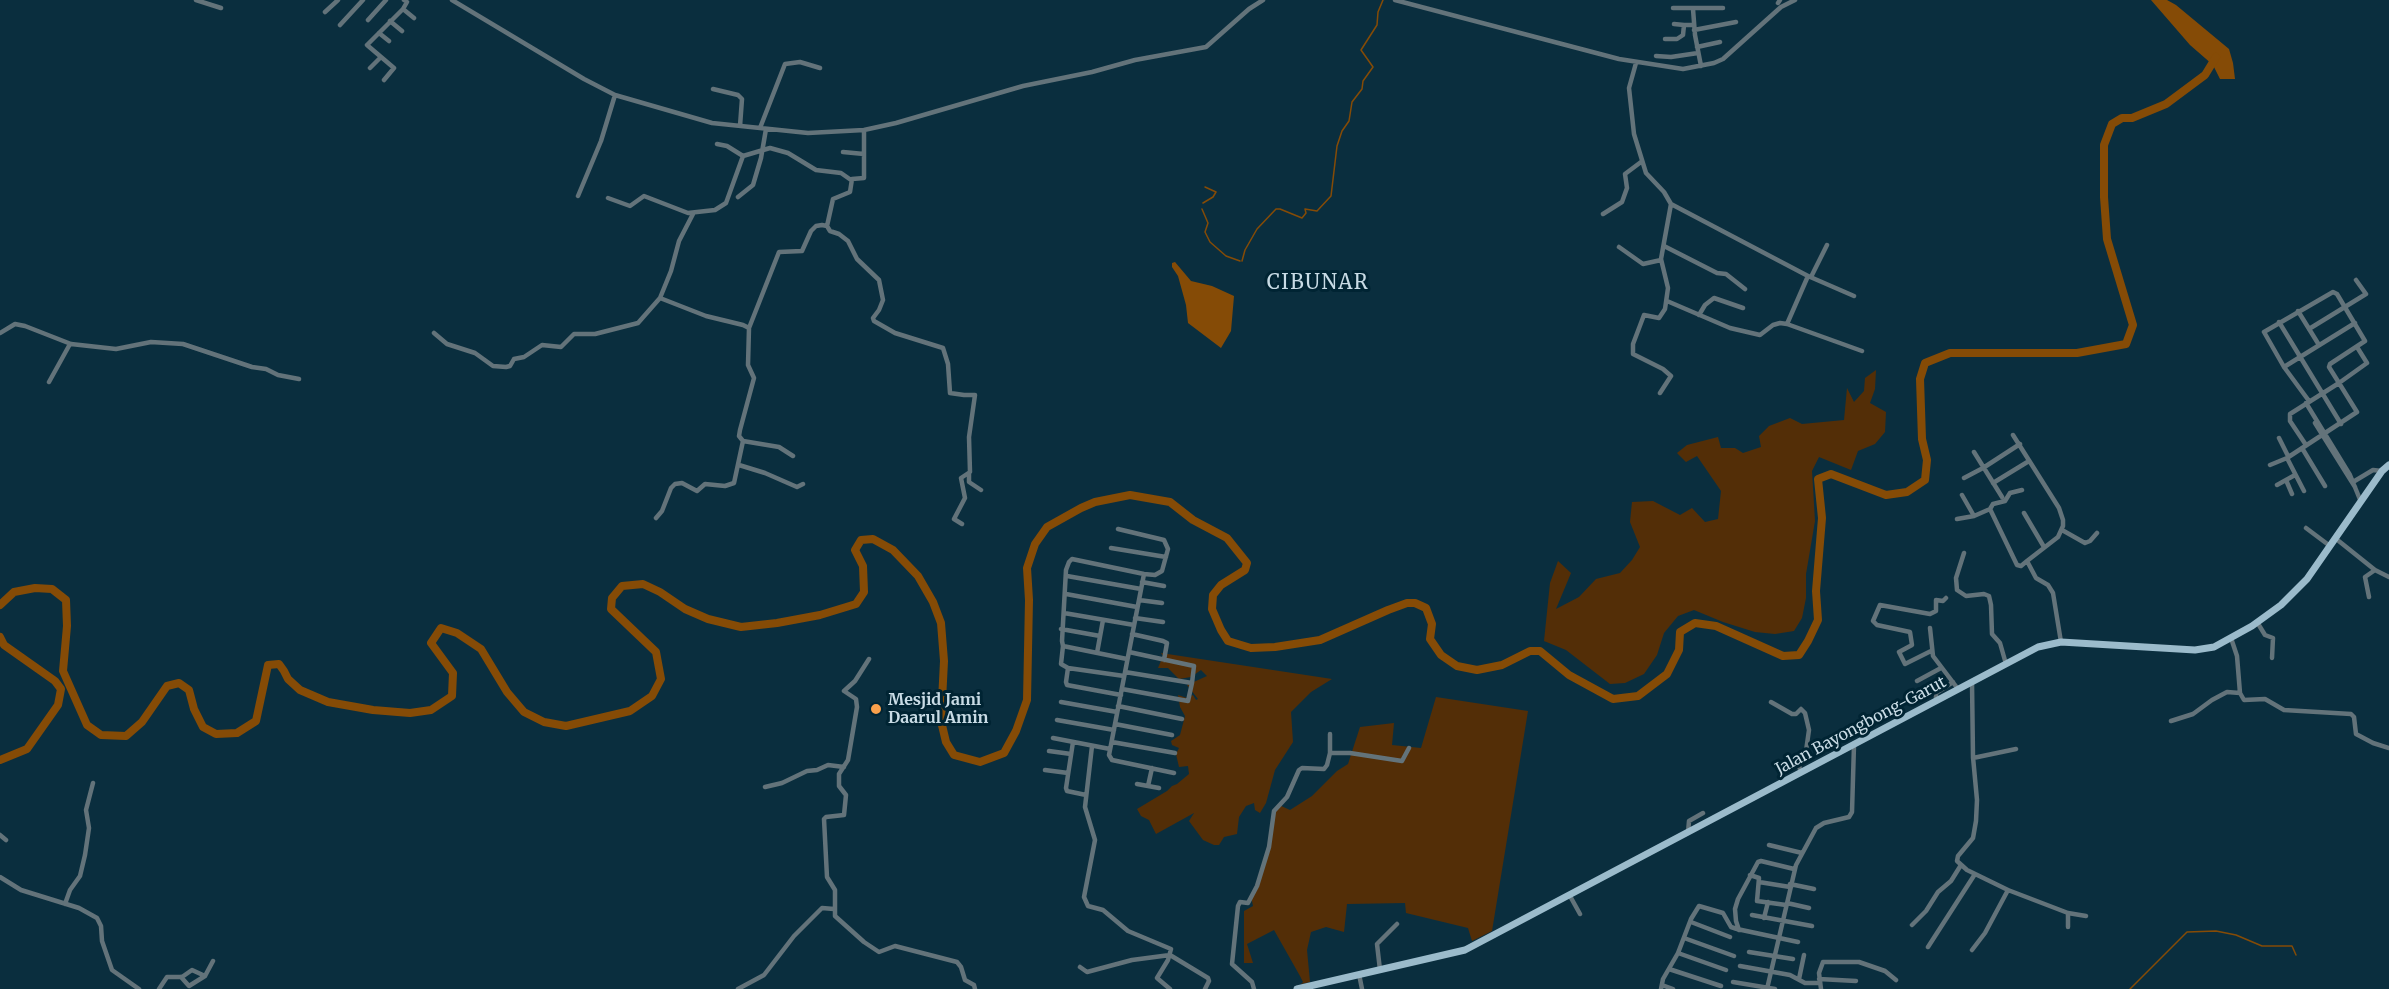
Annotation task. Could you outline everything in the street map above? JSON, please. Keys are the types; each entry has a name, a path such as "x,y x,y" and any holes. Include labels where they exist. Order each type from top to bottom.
{"main road":[{"name":"Jalan Bayongbong-Garut","path":"1297,989 1465,950 1854,746 1936,701 1956,686 1972,682 2038,647 2061,642 2204,650 2231,638 2282,606 2307,579 2382,471 2389,465"}],"street":[{"path":"196,0 221,8"},
{"path":"326,12 338,0"},
{"path":"340,25 363,0"},
{"path":"368,20 386,0"},
{"path":"384,80 393,68 367,45 404,9 407,2 404,0"},
{"path":"452,0 615,95 712,123 808,133 864,130 1023,86 1092,72 1135,60 1206,47 1249,9 1263,0"},
{"path":"1395,0 1636,63 1683,69 1723,59 1778,2 1795,0"},
{"path":"1673,8 1723,8"},
{"path":"404,9 414,18"},
{"path":"1693,9 1701,66"},
{"path":"390,21 402,31"},
{"path":"1674,24 1694,28 1737,22"},
{"path":"1665,39 1677,39 1683,35 1684,25"},
{"path":"379,33 389,41"},
{"path":"1656,56 1671,57 1720,42"},
{"path":"370,68 381,57"},
{"path":"738,197 753,185 762,149 763,128 785,64 800,62 820,68"},
{"path":"1636,63 1629,96 1632,123 1641,162 1646,173 1664,192 1671,204 1810,276 1854,296"},
{"path":"713,89 738,95 742,99 740,126"},
{"path":"578,196 602,141 615,95"},
{"path":"608,198 630,206 643,195 693,213 715,210 725,205 743,156 770,148 779,149 815,170 841,173 851,180 864,178 864,130"},
{"path":"717,144 727,146 743,156"},
{"path":"843,152 864,154"},
{"path":"1602,214 1623,201 1627,188 1624,174 1641,162"},
{"path":"827,226 833,200 850,192 851,180"},
{"path":"1660,393 1671,376 1663,369 1652,366 1633,354 1633,344 1644,315 1659,318 1665,309 1668,288 1661,260 1671,204"},
{"path":"434,333 447,344 479,355 493,366 509,366 514,359 524,357 542,345 561,347 574,334 589,335 638,323 660,297 671,271 679,241 693,213"},
{"path":"793,456 779,447 743,441 739,436 754,376 748,365 749,328 779,252 802,251 813,228 827,226"},
{"path":"827,226 848,241 857,259 879,280 883,300 873,318 874,321 895,333 943,348 948,364 950,393 964,396 975,394 969,438 971,448 969,482 981,490"},
{"path":"1787,324 1827,245"},
{"path":"1664,246 1717,273 1726,274 1745,288"},
{"path":"1619,247 1644,264 1661,260"},
{"path":"2309,329 2366,294 2356,279"},
{"path":"2270,465 2288,457 2304,446 2324,435 2341,424 2357,412 2329,366 2365,341 2337,294 2333,292 2279,322 2266,330 2264,334 2306,403 2313,417 2324,435 2338,458 2361,502"},
{"path":"660,297 706,316 749,328"},
{"path":"1699,315 1705,304 1714,298 1743,308"},
{"path":"1667,301 1730,328 1755,335 1760,335 1780,323 1787,324 1862,351"},
{"path":"2298,311 2319,345"},
{"path":"2279,322 2341,424"},
{"path":"2284,367 2355,323"},
{"path":"0,333 9,326 21,325 70,344 113,349 151,342 183,344 252,368 266,369 278,375 299,379"},
{"path":"49,382 70,344"},
{"path":"2325,486 2289,417 2306,403 2367,363 2357,346"},
{"path":"1990,509 2017,565 2021,566 2058,537 2062,530 2061,511 2013,435"},
{"path":"2278,438 2304,491"},
{"path":"656,518 662,511 671,488 675,484 682,483 697,491 705,484 725,486 734,483 743,441"},
{"path":"1964,478 2020,444"},
{"path":"1974,452 2002,497"},
{"path":"1994,483 2029,461"},
{"path":"739,465 798,487 803,484"},
{"path":"2353,484 2373,470 2382,471"},
{"path":"962,524 954,519 964,500 961,478 969,474"},
{"path":"2277,485 2295,475"},
{"path":"2286,480 2292,494"},
{"path":"1957,519 1974,516 1990,509 1993,504 2005,501 2010,493 2022,490"},
{"path":"1962,495 1974,516"},
{"path":"2024,513 2044,547"},
{"path":"2306,528 2330,546"},
{"path":"1118,529 1164,540 1168,549 1160,574 1144,574 1072,559 1069,562 1061,629 1063,646 1061,664 1068,668 1192,683"},
{"path":"2062,530 2085,543 2097,533"},
{"path":"2335,538 2375,570 2389,577"},
{"path":"1111,548 1166,557"},
{"path":"1964,553 1956,578 1957,590 1966,596 1984,594 1989,596 1992,634 2001,645 2006,664"},
{"path":"2027,561 2036,578 2046,584 2053,593 2061,642"},
{"path":"2369,597 2365,577 2375,570"},
{"path":"1144,574 1108,755 1112,760 1174,773"},
{"path":"1067,576 1141,589"},
{"path":"1142,582 1164,586"},
{"path":"1066,594 1137,607"},
{"path":"1931,651 1905,664 1899,652 1912,645 1910,632 1875,624 1874,621 1880,605 1930,614 1936,611 1936,600 1944,601 1946,598"},
{"path":"1139,600 1162,603"},
{"path":"1064,613 1134,625"},
{"path":"1135,618 1162,622"},
{"path":"1096,653 1103,620"},
{"path":"2257,622 2265,635 2273,638 2272,658"},
{"path":"1930,628 1931,651 1956,686"},
{"path":"1061,629 1100,636"},
{"path":"1132,634 1167,643 1164,660"},
{"path":"2231,638 2237,656 2240,693 2246,701 2265,699 2284,710 2351,714 2354,717 2356,734 2389,748"},
{"path":"1063,646 1127,659"},
{"path":"1068,668 1067,685 1188,701 1194,666 1129,652"},
{"path":"868,659 855,681 844,691 856,699 857,707 850,748 844,767 839,774 838,783 846,795 844,815 824,819 827,877 835,890 834,909 837,920 876,951 895,946 957,962 965,980 974,985 975,989"},
{"path":"1917,681 1941,668"},
{"path":"1972,682 1976,821 1974,838 1957,860 1975,874 2008,890 2068,912 2086,916"},
{"path":"2171,721 2193,714 2212,700 2227,693 2240,693"},
{"path":"1061,702 1117,712"},
{"path":"1771,702 1792,714 1796,714 1801,709 1804,713 1809,730 1806,751 1798,762 1801,773"},
{"path":"1118,706 1182,719"},
{"path":"1057,720 1172,735"},
{"path":"1254,989 1252,982 1232,964 1239,903 1248,903 1257,886 1265,861 1276,808 1287,797 1300,768 1323,769 1328,765 1330,734"},
{"path":"1053,738 1110,749"},
{"path":"1073,742 1067,791 1086,795"},
{"path":"1112,742 1175,753"},
{"path":"1092,746 1085,807 1095,840 1084,897 1088,906 1103,910 1128,931 1171,949 1157,978 1170,989"},
{"path":"1767,988 1794,869 1819,826 1849,817 1852,812 1854,746"},
{"path":"1330,753 1350,753 1402,761 1409,748"},
{"path":"1973,758 2016,749"},
{"path":"1049,751 1071,754"},
{"path":"765,787 782,783 807,771 828,765 844,767"},
{"path":"1148,786 1152,768"},
{"path":"1045,770 1068,773"},
{"path":"65,904 70,890 80,876 89,828 86,810 93,783"},
{"path":"1137,784 1159,788"},
{"path":"1688,833 1689,821 1703,813"},
{"path":"0,835 6,840"},
{"path":"1769,845 1802,853"},
{"path":"1738,929 1735,909 1759,861 1794,869"},
{"path":"1912,926 1926,911 1938,892 1951,881 1961,865"},
{"path":"1928,947 1975,874"},
{"path":"1750,875 1760,878 1756,900 1809,908"},
{"path":"0,877 32,894 86,911 97,918 112,970 140,989"},
{"path":"1759,882 1814,889"},
{"path":"1972,950 1985,933 2008,890"},
{"path":"1570,896 1580,914"},
{"path":"1764,918 1768,902"},
{"path":"1673,989 1662,987 1697,908 1701,906 1723,913 1731,927 1798,942"},
{"path":"738,989 764,975 794,936 822,909 834,909"},
{"path":"2068,912 2068,927"},
{"path":"1752,915 1812,926"},
{"path":"1691,922 1730,937"},
{"path":"1380,970 1377,944 1397,924"},
{"path":"1684,938 1734,956"},
{"path":"1749,952 1794,959"},
{"path":"1678,953 1726,970"},
{"path":"1080,967 1087,972 1132,960 1170,955 1208,978 1209,981 1204,989"},
{"path":"1799,979 1804,955"},
{"path":"181,977 189,986 205,976 213,961"},
{"path":"1820,984 1821,963 1835,961 1870,965 1885,971 1896,980"},
{"path":"1740,966 1771,971 1805,983 1856,981"},
{"path":"159,989 167,977 181,977 193,969 205,976"},
{"path":"1669,969 1721,986"},
{"path":"1359,974 1362,989"},
{"path":"1733,982 1775,989"}],"shaded area":[{"path":"2151,0 2167,0 2176,5 2229,49 2235,79 2220,79 2213,65 2190,45"},
{"path":"1175,262 1191,281 1212,286 1234,296 1231,331 1221,348 1188,323 1178,276 1172,267 1172,263"},
{"path":"1876,370 1875,389 1870,403 1886,412 1885,432 1875,444 1858,451 1851,470 1819,457 1812,471 1815,521 1806,574 1806,598 1802,618 1794,631 1775,634 1755,632 1694,610 1678,616 1664,633 1657,655 1644,674 1625,683 1610,684 1566,650 1544,641 1550,583 1558,561 1571,573 1556,609 1579,597 1596,579 1620,573 1632,560 1640,547 1630,522 1632,502 1653,501 1680,515 1692,508 1705,522 1718,519 1721,491 1697,456 1686,462 1677,453 1687,445 1718,437 1721,448 1735,448 1743,453 1761,447 1759,436 1769,426 1790,418 1802,424 1844,420 1847,388 1854,402 1864,391 1865,378"},
{"path":"1161,653 1332,679 1311,692 1291,712 1293,742 1275,770 1266,803 1260,813 1255,810 1254,803 1246,806 1239,817 1237,834 1224,837 1219,845 1203,840 1189,821 1194,813 1156,834 1149,820 1141,816 1137,809 1167,791 1189,774 1188,766 1179,767 1176,754 1179,748 1172,745 1171,741 1180,735 1185,716 1180,707 1178,695 1187,698 1193,695 1196,700 1198,699 1187,685 1207,676 1201,670 1191,677 1179,679 1168,668 1158,668 1163,656"},
{"path":"1436,697 1528,711 1492,931 1472,941 1468,928 1406,913 1405,903 1347,904 1344,932 1326,927 1311,932 1307,950 1310,982 1301,984 1303,982 1300,976 1274,930 1247,944 1253,963 1244,963 1244,911 1253,906 1251,896 1264,865 1275,811 1279,805 1290,810 1312,796 1337,771 1348,764 1360,727 1394,723 1392,745 1421,748"}],"waterway":[{"path":"1242,261 1245,250 1257,229 1276,209 1302,218 1306,213 1305,209 1317,211 1331,196 1337,146 1342,131 1349,121 1352,102 1362,89 1363,81 1373,67 1361,50 1377,25 1378,12 1383,0"},
{"path":"0,605 14,592 35,588 52,589 66,600 67,626 63,671 87,725 101,735 126,736 142,722 167,686 179,683 189,690 194,709 203,727 216,734 237,733 256,721 268,665 279,664 288,679 300,690 328,702 373,710 410,713 431,710 452,696 453,673 431,643 441,628 457,633 481,649 507,692 524,712 544,722 566,726 630,711 652,696 661,679 656,652 611,609 612,598 622,586 643,584 660,592 685,609 708,619 741,627 820,615 856,604 864,592 863,566 855,550 861,540 873,539 893,550 918,576 933,602 941,623 944,661 941,721 946,742 954,755 980,762 1004,753 1016,731 1027,700 1029,600 1027,568 1035,544 1047,527 1081,508 1095,502 1130,495 1170,502 1193,520 1227,538 1247,563 1245,570 1221,585 1213,595 1212,609 1228,641 1251,648 1320,640 1388,610 1407,603 1415,603 1426,608 1432,624 1430,639 1441,655 1457,666 1477,670 1502,665 1530,651 1540,651 1569,675 1613,699 1638,696 1667,674 1679,650 1680,632 1695,623 1716,626 1783,656 1799,655 1818,620 1816,591 1822,518 1818,479 1831,474 1886,495 1907,492 1925,480 1927,460 1922,439 1920,379 1925,363 1950,353 2077,353 2126,344 2133,325 2107,239 2104,145 2112,124 2122,118 2132,118 2166,104 2205,75 2216,57"},
{"path":"1203,203 1213,197 1216,192 1205,187"},
{"path":"1202,209 1208,223 1205,232 1210,242 1226,256 1240,261"},
{"path":"0,637 4,645 55,681 61,689 58,705 27,749 0,760"},
{"path":"2130,989 2187,932 2216,931 2236,935 2262,946 2292,946 2296,955"}],"place":[{"name":"Mesjid Jami Daarul Amin","path":"876,709"}],"district":[{"name":"CIBUNAR","path":"1318,283"}]}
